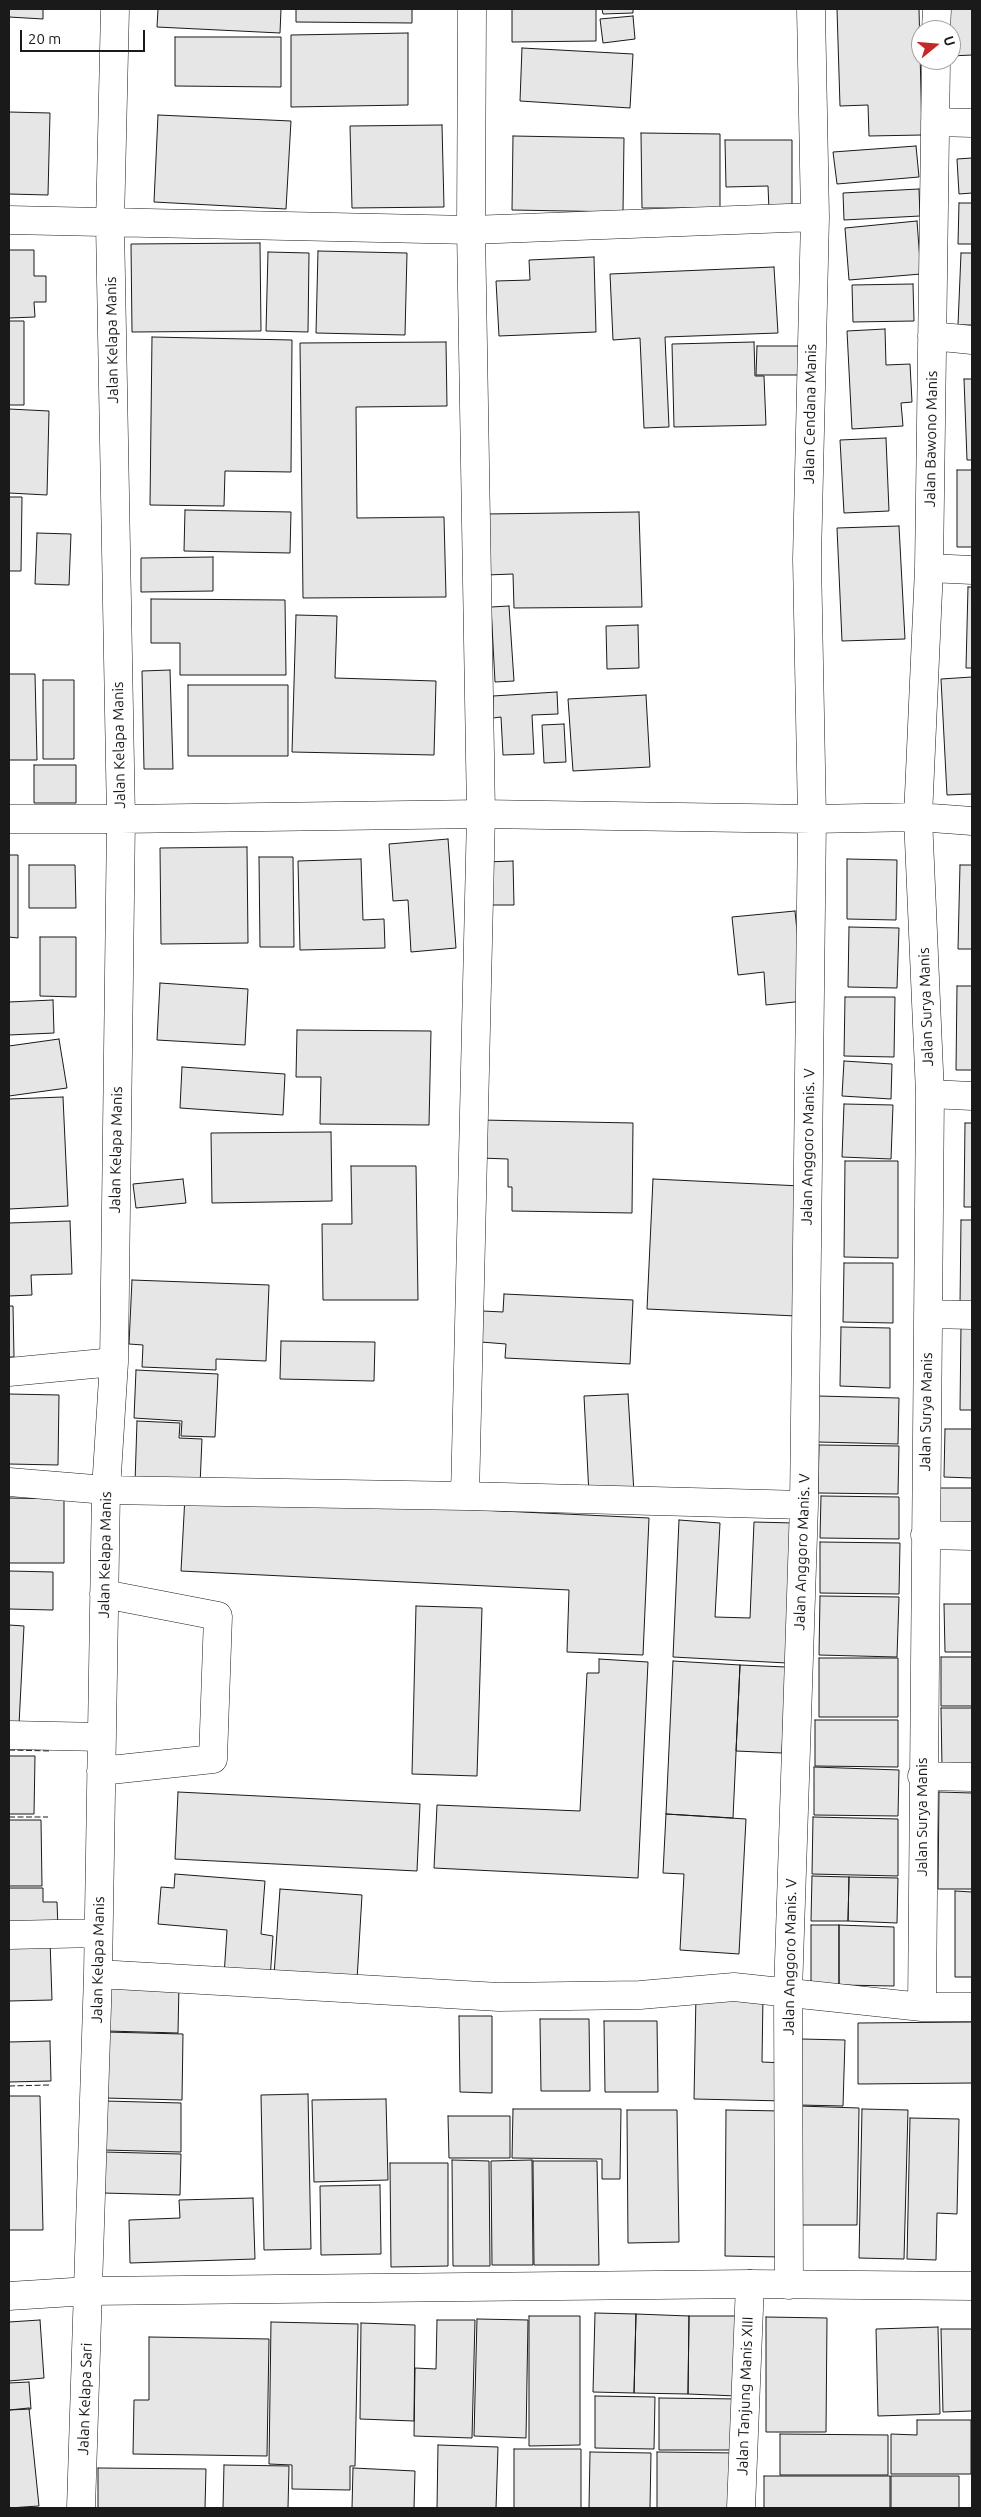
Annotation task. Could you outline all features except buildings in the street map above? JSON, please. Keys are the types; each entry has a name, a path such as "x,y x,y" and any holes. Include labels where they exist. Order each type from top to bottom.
{"street":[{"name":"Jalan Kelapa Manis","path":"90,2291 98,1974 106,1490 114,1362 121,820 110,224 115,9"},
{"path":"465,1496 481,814 471,230 472,9"},
{"name":"Jalan Cendana Manis","path":"811,9 815,217 807,559 812,819"},
{"name":"Jalan Bawono Manis","path":"918,817 929,568 936,70"},
{"path":"935,122 972,124"},
{"path":"9,220 110,224 471,230 815,217"},
{"path":"932,336 972,340"},
{"path":"929,568 972,570"},
{"path":"9,819 121,820 481,814 812,819 918,817 972,821"},
{"name":"Jalan Surya Manis","path":"918,817 930,1094 922,1776 922,2007"},
{"name":"Jalan Anggoro Manis. V","path":"789,2284 788,1992 804,1505 812,819"},
{"path":"930,1094 972,1096"},
{"path":"928,1314 972,1315"},
{"path":"9,1372 114,1362"},
{"path":"9,1482 106,1490 465,1496 804,1505"},
{"path":"925,1535 972,1536"},
{"path":"101,1771 213,1760 218,1616 104,1594"},
{"path":"9,1735 102,1737"},
{"path":"922,1776 972,1777"},
{"path":"9,1935 98,1933"},
{"path":"98,1974 499,1997 631,1996 734,1987 922,2007 972,2007"},
{"path":"9,2296 90,2291 750,2284 972,2286"},
{"name":"Jalan Tanjung Manis XIII","path":"741,2508 750,2284"},
{"name":"Jalan Kelapa Sari","path":"81,2508 90,2291"}],"fence":[{"path":"9,1750 51,1751"},
{"path":"9,1817 48,1817"},
{"path":"9,2086 49,2085"}]}
